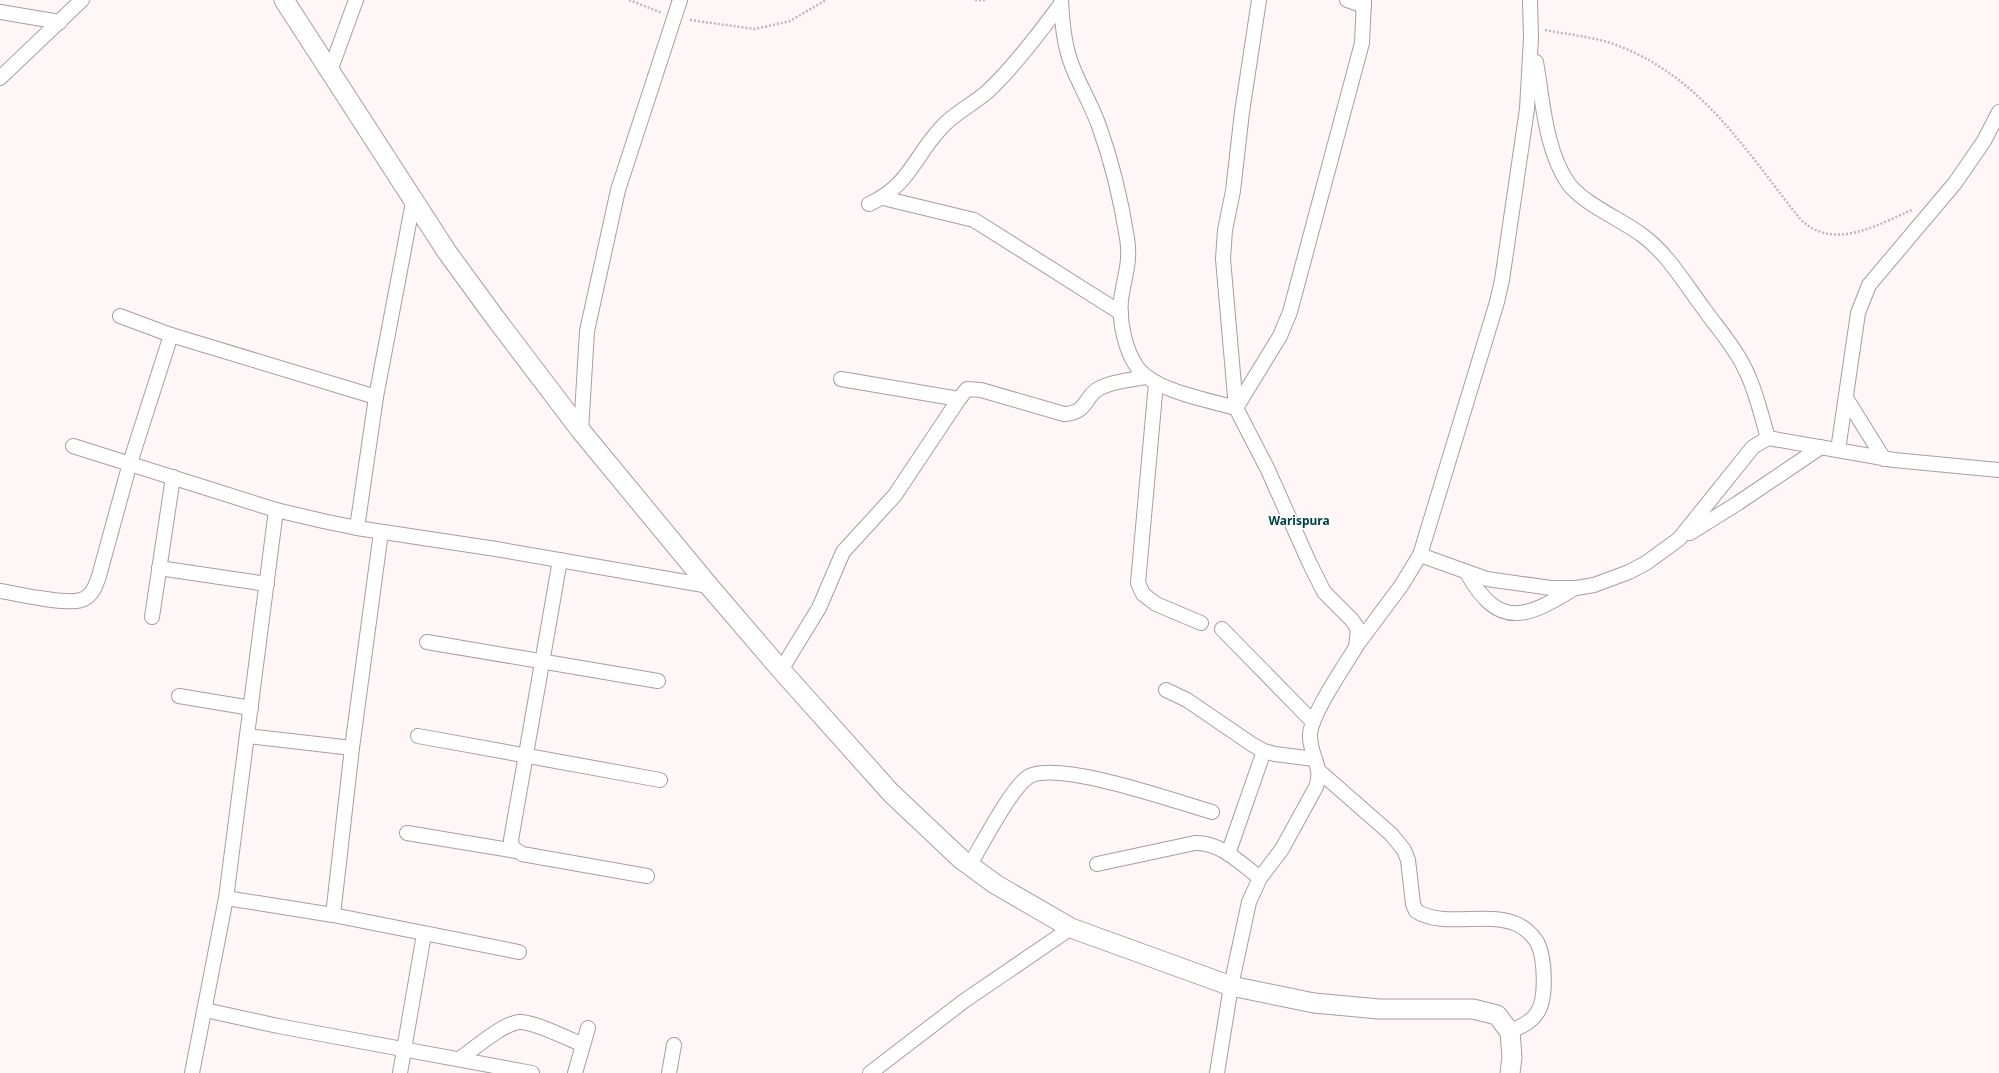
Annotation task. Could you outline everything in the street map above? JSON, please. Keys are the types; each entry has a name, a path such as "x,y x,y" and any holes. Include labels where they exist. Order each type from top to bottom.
{"street":[{"path":"0,78 82,0"},
{"path":"284,0 413,202 493,315 581,431 709,586 891,793 969,866 995,884 1071,928 1231,986 1314,1003 1379,1009 1473,1009 1497,1015 1510,1032 1512,1057 1510,1073"},
{"path":"330,71 356,0"},
{"path":"581,431 586,345 593,301 625,165 680,0"},
{"path":"1259,0 1242,112 1233,191 1225,230 1223,259 1236,408 1268,470 1308,562 1324,592 1352,620 1358,630 1356,647"},
{"path":"1236,408 1280,336 1290,312 1362,43 1364,3 1347,0"},
{"path":"1217,1073 1231,986 1249,902 1260,878 1282,849 1319,779 1317,765 1310,743 1313,722 1356,647 1401,586 1420,555 1488,333 1502,280 1527,109 1531,33 1530,0"},
{"path":"1061,2 1066,45 1072,67 1099,124 1110,160 1127,238 1128,262 1121,313 1128,351 1137,367 1151,380 1186,394 1236,408"},
{"path":"869,204 882,198 903,180 941,127 977,100 996,83 1061,2"},
{"path":"0,12 60,22"},
{"path":"1531,33 1548,126 1560,171 1570,185 1582,196 1643,236 1667,260 1733,349 1745,369 1768,438"},
{"path":"1838,450 1858,313 1869,285 1955,183 1984,141 1999,112"},
{"path":"882,198 974,220 1121,313"},
{"path":"357,528 376,397 413,202"},
{"path":"120,316 171,335 376,397"},
{"path":"0,591 62,601 82,600 94,590 130,463 171,335"},
{"path":"841,379 959,399"},
{"path":"782,670 819,608 843,552 890,502 967,389 981,390 1064,414 1072,414 1085,405 1098,388 1151,380"},
{"path":"1151,380 1138,583 1143,594 1156,604 1201,623"},
{"path":"1846,398 1884,459"},
{"path":"1679,539 1753,447 1768,438 1884,459 1999,470"},
{"path":"73,446 276,510 357,528 560,560 709,586"},
{"path":"1420,555 1487,579 1551,588 1576,588 1594,585 1629,572 1646,563 1679,539 1732,507 1821,447"},
{"path":"152,617 173,477"},
{"path":"192,1073 226,898 276,510"},
{"path":"333,915 352,748 381,532"},
{"path":"516,851 512,847 511,840 560,560"},
{"path":"159,568 267,584"},
{"path":"1467,573 1484,599 1494,607 1513,613 1526,613 1539,609 1576,588"},
{"path":"1222,629 1313,722"},
{"path":"427,642 658,681"},
{"path":"1166,690 1187,700 1264,751 1317,765 1391,834 1401,846 1408,860 1413,904 1416,911 1431,918 1502,919 1516,923 1528,931 1537,942 1542,957 1542,1002 1538,1013 1530,1021 1510,1032"},
{"path":"179,696 251,708"},
{"path":"247,736 352,748"},
{"path":"418,736 660,780"},
{"path":"1228,854 1264,751"},
{"path":"969,866 1014,791 1028,777 1038,773 1050,772 1105,781 1212,812"},
{"path":"407,833 516,851 522,854 647,876"},
{"path":"1097,864 1206,842 1228,854 1260,878"},
{"path":"226,898 333,915 519,952"},
{"path":"870,1073 964,1001 1071,928"},
{"path":"400,1073 424,934"},
{"path":"205,1010 278,1026 404,1048 532,1073"},
{"path":"459,1059 505,1028 520,1022 533,1024 583,1045"},
{"path":"575,1073 588,1028"},
{"path":"669,1073 674,1045"}],"path":[{"path":"629,0 675,18 755,29 790,21 826,0"},
{"path":"976,0 986,0"},
{"path":"1531,33 1594,39 1618,45 1672,74 1696,93 1723,120 1801,220 1817,231 1828,234 1852,234 1915,208"}],"district":[{"name":"Warispura","path":"1299,521"}]}
